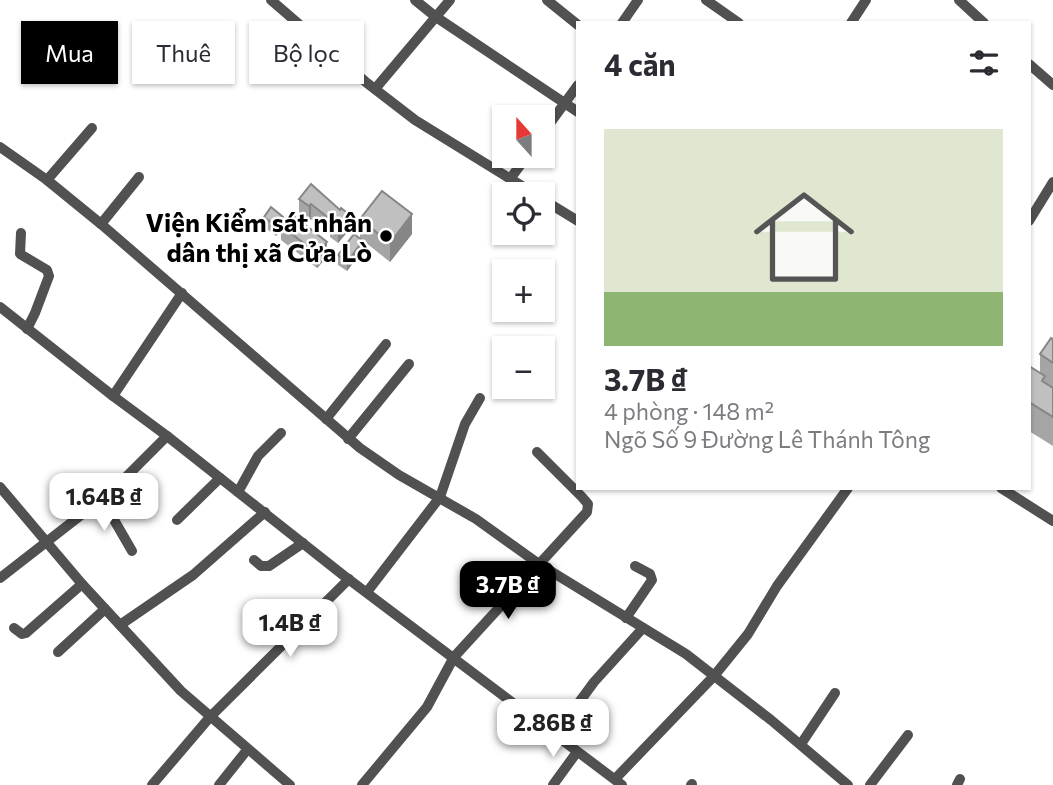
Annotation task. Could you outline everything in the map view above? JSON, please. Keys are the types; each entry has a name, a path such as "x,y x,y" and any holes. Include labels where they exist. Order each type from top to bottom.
{"street":[{"path":"271,0 415,120 515,182"},
{"path":"415,0 576,111"},
{"path":"375,89 450,0"},
{"path":"547,0 576,23"},
{"path":"623,21 638,0"},
{"path":"706,0 736,21"},
{"path":"852,21 866,0"},
{"path":"959,0 982,21"},
{"path":"1031,66 1053,85"},
{"path":"555,116 576,88"},
{"path":"47,180 92,128"},
{"path":"0,147 47,180 101,224 348,439 399,475 476,519 540,564 673,645 801,744 848,785"},
{"path":"510,179 518,168"},
{"path":"101,224 139,177"},
{"path":"1031,218 1053,182"},
{"path":"555,207 576,220"},
{"path":"21,233 20,254 49,273 27,329"},
{"path":"113,396 182,293"},
{"path":"0,307 349,579 618,782 715,676 748,634 777,586 847,490"},
{"path":"326,419 386,344"},
{"path":"348,439 409,364"},
{"path":"367,592 440,497 465,424 480,398"},
{"path":"238,492 258,456 281,433"},
{"path":"0,578 102,499 167,436"},
{"path":"362,785 427,707 454,657 582,518 588,508 582,497 537,452"},
{"path":"177,520 220,478"},
{"path":"0,487 82,584 181,691 285,784"},
{"path":"1004,490 1053,521"},
{"path":"102,499 132,551"},
{"path":"120,625 193,575 265,512"},
{"path":"254,560 261,566 269,566 303,543"},
{"path":"626,618 652,580 650,574 635,566"},
{"path":"152,785 209,718 349,579"},
{"path":"14,628 22,634 26,633 82,584"},
{"path":"58,652 105,609"},
{"path":"555,735 594,682 643,628"},
{"path":"801,744 835,693"},
{"path":"870,785 908,735"},
{"path":"219,785 247,750"},
{"path":"553,785 577,752"}],"building":[{"path":"311,184 340,210 341,208 350,215 338,229 311,204 309,206 299,199"},
{"path":"382,191 412,214 390,243 360,219"},
{"path":"271,207 283,217 276,226 264,217"},
{"path":"290,213 327,242 317,254 281,225"},
{"path":"354,234 363,241 347,262 338,255"},
{"path":"1051,338 1053,339 1053,363 1040,354"},
{"path":"1031,367 1045,376 1042,381 1053,388 1053,417 1031,403"}],"place":[{"name":"Viện Kiểm sát nhân dân thị xã Cửa Lò","path":"386,236"}]}
